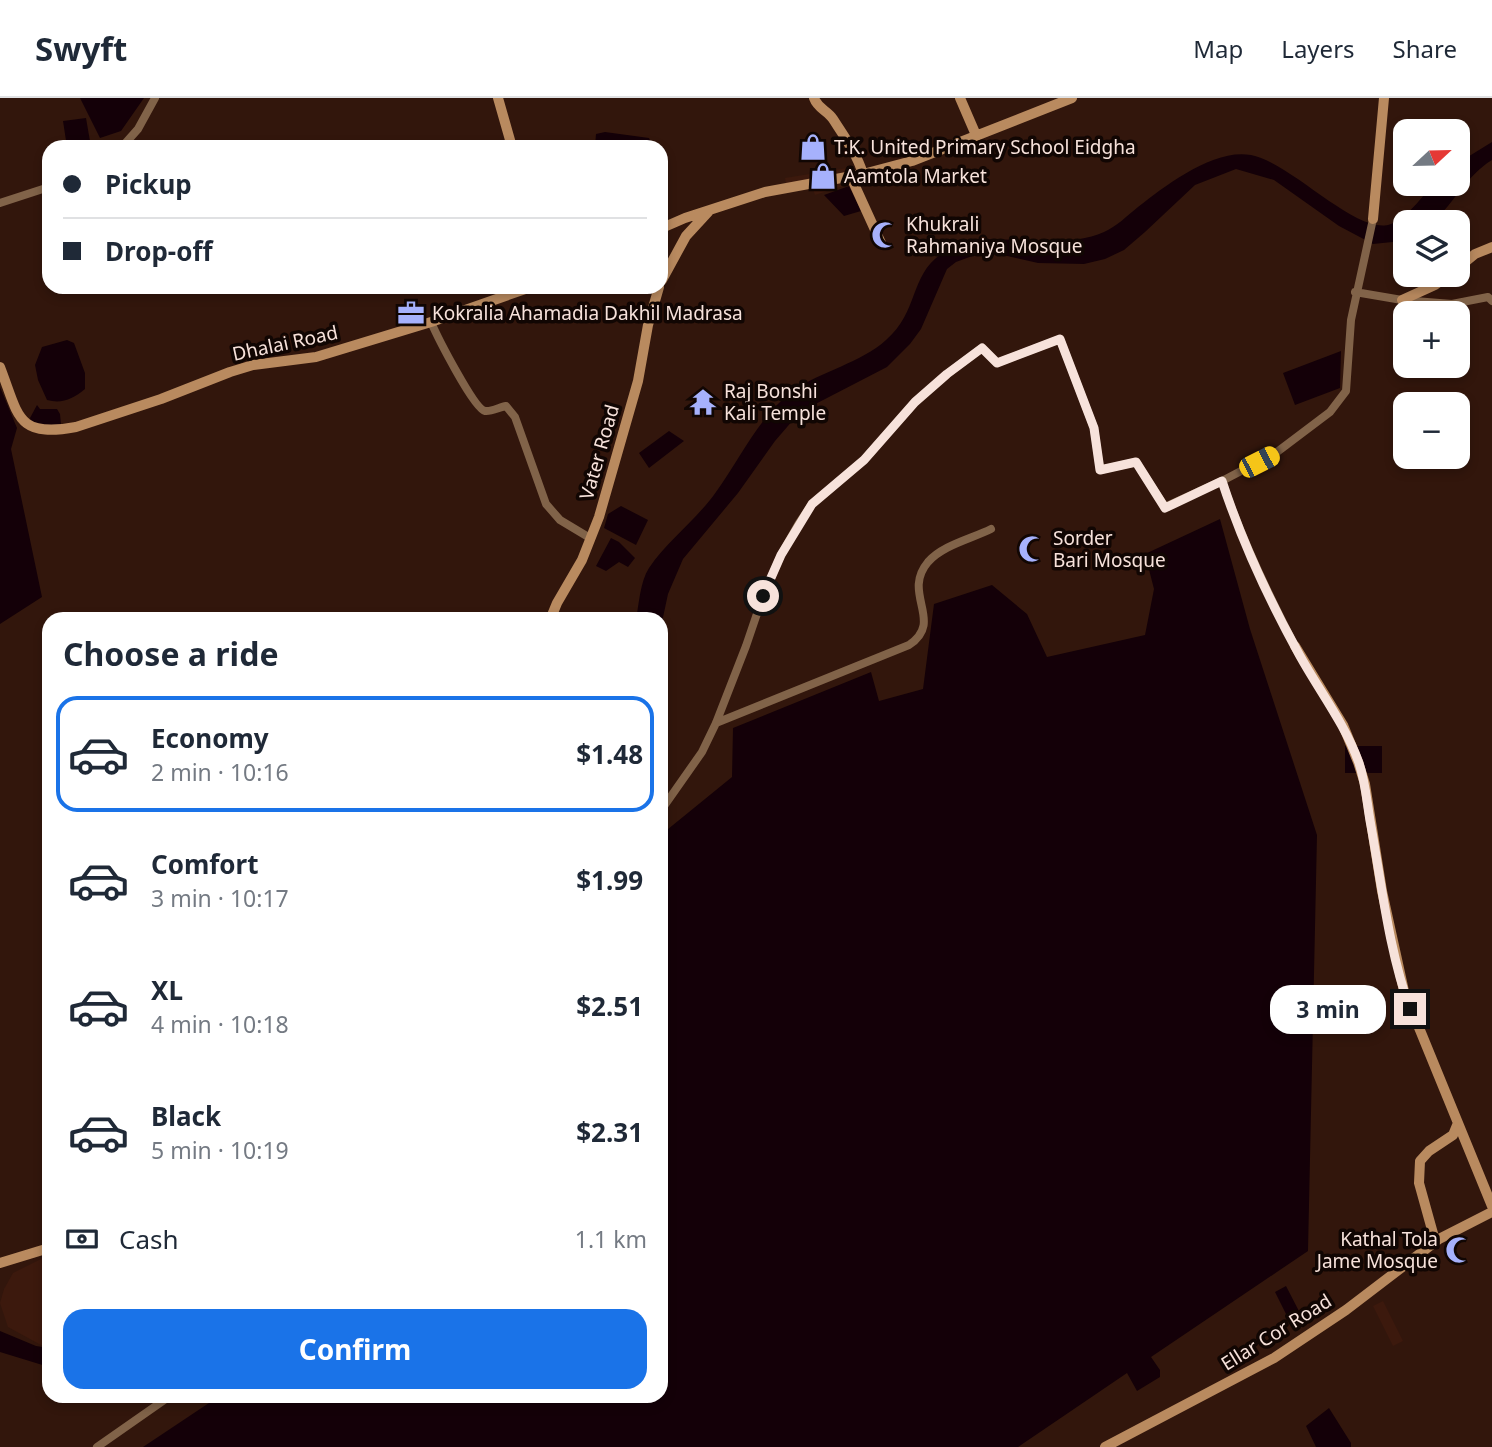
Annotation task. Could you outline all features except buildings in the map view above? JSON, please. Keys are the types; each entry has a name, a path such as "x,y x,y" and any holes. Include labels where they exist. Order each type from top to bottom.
{"street":[{"path":"128,140 138,129 155,98"},
{"path":"498,98 510,140"},
{"path":"814,98 817,107 831,115 845,142 857,155 863,174"},
{"path":"960,98 976,135"},
{"path":"668,225 765,192 863,174 912,160 1072,98"},
{"path":"668,800 702,752 716,723 781,555 812,504 864,460 915,402 982,348 997,363 1060,339 1094,428 1100,470 1136,462 1165,508 1277,452 1330,412 1346,391 1351,320 1373,219 1384,98"},
{"path":"850,175 881,243"},
{"path":"0,203 42,189"},
{"path":"668,269 686,236 709,211"},
{"path":"1470,258 1492,247"},
{"path":"1402,300 1431,287"},
{"path":"1356,292 1402,300 1452,304 1488,297 1492,301"},
{"name":"Dhalai Road","path":"0,367 16,409 24,422 36,429 51,432 76,427 253,365 316,358 431,323 512,294"},
{"name":"Vater Road","path":"553,612 577,569 610,482 638,382 657,294"},
{"path":"431,323 480,409 485,411 506,406 515,417 546,504 560,520 590,538"},
{"path":"1222,481 1265,589 1295,646 1343,726 1358,762 1365,784 1382,891 1404,991 1492,1206"},
{"path":"716,723 837,676 920,638 924,632 924,618 918,578 929,561 948,548 991,529"},
{"path":"1434,1237 1419,1183 1420,1161 1429,1151 1453,1135 1458,1123"},
{"name":"Ellar Cor Road","path":"1105,1447 1274,1358 1346,1310 1439,1239 1492,1212"},
{"path":"0,1263 42,1250"},
{"path":"97,1447 160,1403"}],"shaded area":[{"path":"80,98 144,98 121,131 100,138"},
{"path":"86,118 90,140 66,140 63,121"},
{"path":"605,132 650,140 596,140 596,134"},
{"path":"1492,142 1492,160 1470,179 1470,156"},
{"path":"1237,154 1251,155 1267,161 1361,220 1377,225 1393,223 1393,242 1373,244 1339,226 1274,180 1236,169 1195,185 1124,250 1105,259 1084,264 1038,263 986,251 956,262 947,269 921,329 910,344 887,367 800,412 683,559 668,594 664,612 637,612 642,586 649,568 708,502 770,413 804,384 865,355 886,340 907,312 925,271 935,259 950,249 972,240 1056,241 1089,237 1113,227 1191,170"},
{"path":"860,166 861,173 846,176 850,184 815,195 811,183 786,185 785,178"},
{"path":"849,186 861,211 844,216 824,195"},
{"path":"1423,196 1456,196 1444,210 1411,210"},
{"path":"67,340 74,343 85,373 85,389 67,400 47,400 35,365 42,347"},
{"path":"1341,351 1340,388 1295,405 1283,373"},
{"path":"0,387 17,428 11,449 42,597 0,624"},
{"path":"37,405 40,409 57,409 61,424 51,428 31,421"},
{"path":"669,431 684,441 649,468 639,453"},
{"path":"621,506 648,520 636,545 604,528 608,514"},
{"path":"1220,519 1250,629 1317,835 1308,1251 1151,1357 1160,1370 1160,1377 1137,1391 1127,1373 1018,1447 143,1447 209,1403 668,1403 668,829 732,777 733,728 871,672 879,701 923,689 934,604 992,585 1027,614 1047,657 1145,635 1154,589 1145,554"},
{"path":"611,538 635,558 628,567 619,562 606,571 596,566"},
{"path":"1345,746 1382,746 1382,773 1345,773"},
{"path":"42,1258 42,1345 8,1327 0,1303 13,1273"},
{"path":"1286,1286 1302,1317 1294,1322 1288,1318 1275,1292"},
{"path":"1383,1301 1403,1341 1393,1346 1373,1306"},
{"path":"0,1331 42,1347 42,1365 0,1352"},
{"path":"1329,1408 1351,1447 1316,1447 1306,1426"}],"place":[{"name":"T.K. United Primary School Eidgha","path":"813,147"},
{"name":"Aamtola Market","path":"823,176"},
{"name":"Khukrali Rahmaniya Mosque","path":"885,235"},
{"name":"Kokralia Ahamadia Dakhil Madrasa","path":"411,313"},
{"name":"Raj Bonshi Kali Temple","path":"703,402"},
{"name":"Sorder Bari Mosque","path":"1032,549"},
{"name":"Kathal Tola Jame Mosque","path":"1459,1250"}],"route":[{"path":"763,596 781,555 812,504 864,460 915,402 947,374 982,348 997,363 1060,339 1094,428 1100,470 1136,462 1165,508 1222,481 1265,589 1308,670 1343,726 1358,762 1365,784 1382,891 1410,1009"}]}
